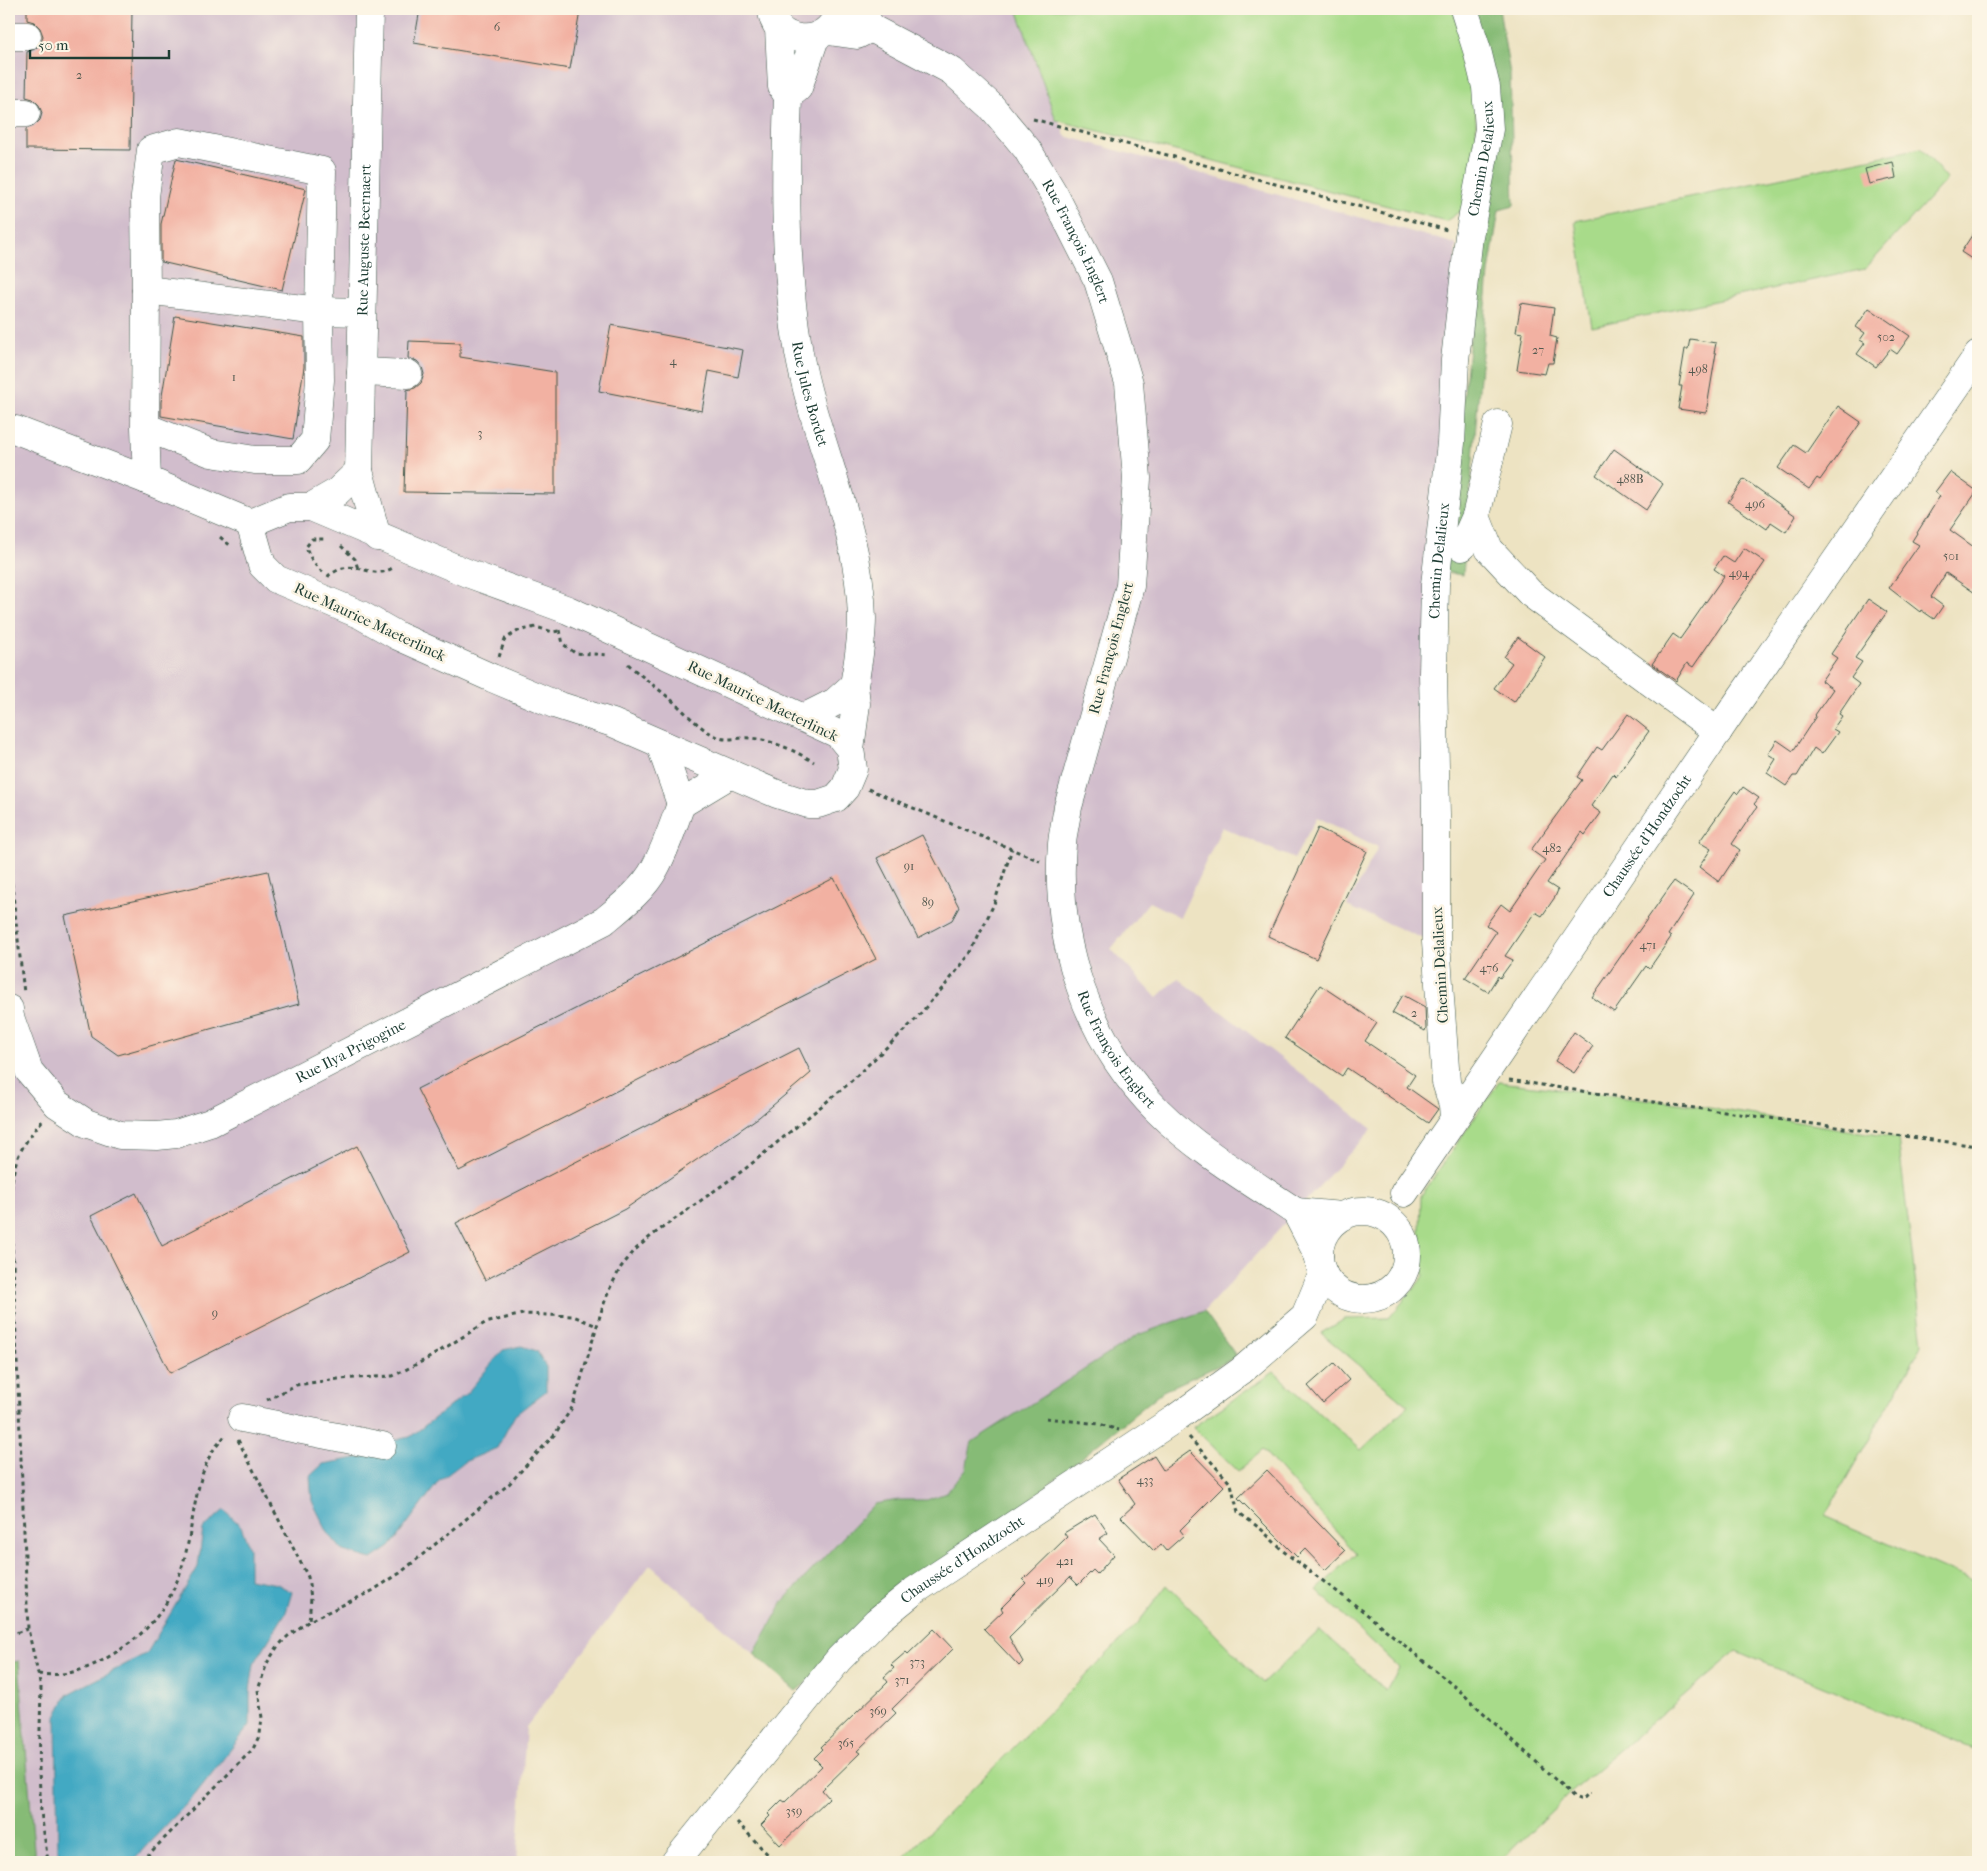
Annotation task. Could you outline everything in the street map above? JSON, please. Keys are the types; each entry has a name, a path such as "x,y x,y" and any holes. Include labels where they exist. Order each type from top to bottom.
{"street":[{"name":"Rue Auguste Beernaert","path":"369,9 359,471 377,537"},
{"name":"Chemin Delalieux","path":"1454,1118 1453,1105 1446,1082 1436,942 1433,673 1436,575 1451,443 1455,360 1470,236 1489,129 1486,87 1464,9"},
{"path":"769,15 795,38 827,26 857,36 864,18"},
{"name":"Rue Jules Bordet","path":"769,15 782,87 788,96 787,215 791,292 799,353 808,393 856,562 862,618 859,659 854,685 856,704 850,749"},
{"name":"Rue François Englert","path":"864,18 952,70 992,106 1027,149 1055,196 1098,282 1129,382 1137,469 1130,586 1068,807 1062,843 1061,870 1064,927 1081,989 1097,1028 1128,1078 1158,1111 1183,1133 1296,1212"},
{"path":"788,96 798,88 827,26"},
{"path":"145,427 211,453 255,460 298,460 315,440 320,380 319,310 322,170 179,142 151,150 145,197 145,427 147,480"},
{"path":"146,290 319,310 362,312"},
{"name":"Chaussée d'Hondzocht","path":"1404,1192 1852,535 1892,481 1978,355"},
{"path":"361,372 408,374"},
{"path":"1462,547 1476,516 1498,424"},
{"path":"9,429 147,480 250,523"},
{"path":"310,507 337,492 359,471"},
{"name":"Rue Maurice Maeterlinck","path":"289,507 310,507 377,537 467,573 564,621 838,734 850,749 852,769 845,788 836,798 818,804 808,804 776,794 613,723 554,704 398,636 361,616 324,586 276,579 262,565 250,523 289,507"},
{"path":"1476,516 1489,549 1530,593 1718,732"},
{"path":"803,718 834,702 854,685"},
{"path":"660,744 681,804 731,774"},
{"name":"Rue Ilya Prigogine","path":"17,1002 10,1018 29,1072 57,1104 86,1123 120,1135 157,1136 176,1134 210,1123 604,921 631,899 654,870 681,804"},
{"path":"1357,1298 1332,1311 1305,1316 1321,1265 1319,1249 1323,1234 1332,1222 1353,1214 1383,1199 1404,1192 1404,1240 1407,1260 1403,1273 1395,1285 1384,1293 1371,1298 1357,1298 1344,1295 1332,1287 1321,1265 1296,1212 1353,1214 1376,1212 1389,1219 1400,1230 1404,1240"},
{"name":"Chaussée d'Hondzocht","path":"675,1862 839,1659 877,1621 914,1591 1173,1420 1242,1371 1305,1316"},
{"path":"236,1424 382,1446"}],"path":[{"path":"999,115 1015,114 1470,236"},
{"path":"333,542 326,539 312,539 306,547 309,556 320,570 324,586 344,568 374,573 387,572 397,565 405,547"},
{"path":"339,544 355,559 358,569"},
{"path":"564,621 563,644 575,653 613,656"},
{"path":"492,678 505,639 518,631 536,627 553,632 564,621"},
{"path":"624,661 676,704 689,718 722,739 750,738 794,750 814,762"},
{"path":"849,780 1061,870"},
{"path":"141,1862 253,1749 260,1734 262,1718 258,1690 266,1663 278,1646 288,1636 309,1621 372,1591 400,1573 508,1484 555,1434 573,1406 610,1288 621,1267 636,1249 651,1236 745,1169 847,1085 913,1022 947,983 970,954 994,904 1012,849"},
{"path":"9,860 17,1002"},
{"path":"1483,1075 1680,1106 1978,1146"},
{"path":"48,1862 41,1812 39,1771 41,1687 28,1628 12,1239 12,1183 18,1158 27,1140 57,1104"},
{"path":"38,1674 62,1675 96,1664 116,1653 143,1632 158,1617 170,1599 177,1583 187,1551 203,1472 212,1451 252,1407 296,1386 338,1379 393,1376 427,1359 485,1323 523,1314 572,1316 597,1326"},
{"path":"1046,1418 1099,1424 1147,1437"},
{"path":"1173,1420 1231,1484 1238,1512 1262,1530 1283,1551 1363,1611 1461,1692 1574,1797 1582,1800 1590,1792"},
{"path":"236,1424 239,1442 308,1577 311,1598 309,1621"},
{"path":"9,1635 28,1628"},
{"path":"721,1805 775,1862"}],"shaded area":[{"path":"9,9 1019,9 1065,136 1456,244 1431,942 1347,906 1378,847 1317,817 1294,859 1222,827 1180,917 1149,902 1111,949 1157,998 1178,978 1372,1129 1204,1311 1138,1335 972,1442 966,1469 946,1493 927,1500 899,1500 784,1600 754,1654 650,1565 526,1727 517,1862 35,1862 19,1662 9,1663"}],"green space":[{"path":"1017,9 1453,9 1475,90 1477,154 1466,207 1446,221 1056,120"},
{"path":"1466,9 1499,9 1510,74 1514,206 1499,210 1489,272 1463,575 1444,572 1492,143"},
{"path":"1921,148 1947,179 1865,269 1592,327 1575,221"},
{"path":"1499,1082 1678,1103 1898,1138 1923,1344 1825,1516 1978,1583 1978,1751 1736,1651 1572,1791 1499,1862 899,1862 1138,1623 1167,1585 1263,1683 1320,1630 1386,1691 1399,1668 1317,1590 1356,1553 1263,1450 1238,1471 1193,1427 1274,1372 1361,1450 1408,1406 1321,1333 1345,1319 1389,1318 1424,1276 1420,1230 1421,1196"},
{"path":"1204,1311 1237,1357 1163,1391 796,1691 754,1654 784,1600 874,1504 899,1500 927,1500 946,1493 966,1469 972,1442 1138,1335"},
{"path":"19,1661 35,1862 9,1862 9,1663"}],"water":[{"path":"521,1346 537,1351 546,1367 546,1391 515,1415 497,1448 464,1462 439,1481 390,1547 372,1559 343,1551 328,1533 312,1501 310,1476 323,1464 378,1454 389,1441 410,1437 467,1393 503,1350"},
{"path":"224,1510 241,1526 249,1548 249,1579 277,1584 292,1592 286,1612 254,1664 250,1690 250,1725 194,1796 131,1862 61,1862 58,1851 56,1717 67,1695 147,1653 198,1567 203,1529"}],"building":[{"path":"27,9 132,9 130,150 26,149 26,129 34,126 40,120 42,113 39,105 33,99 26,97 27,52 35,49 41,43 43,36 40,28 34,22 27,20"},
{"path":"420,9 569,9 580,11 570,69 414,43"},
{"path":"176,159 306,189 282,290 161,262 161,224"},
{"path":"1893,162 1896,178 1869,184 1865,169"},
{"path":"1978,226 1978,263 1961,252"},
{"path":"1521,303 1554,308 1550,336 1557,338 1553,363 1548,363 1545,374 1517,370 1523,333 1516,332"},
{"path":"1869,308 1910,336 1897,354 1890,349 1876,367 1857,354 1865,343 1860,340 1865,333 1856,327"},
{"path":"175,316 304,337 304,367 293,439 161,416 161,402"},
{"path":"611,325 743,350 738,377 709,371 702,411 599,391"},
{"path":"1690,339 1716,343 1706,413 1678,409 1682,386 1679,386 1685,349 1688,349"},
{"path":"409,341 460,343 460,357 555,372 555,494 404,492 407,390 415,388 421,383 424,374 422,367 417,361 408,358"},
{"path":"1838,406 1861,422 1820,480 1817,478 1809,489 1778,468 1794,445 1806,453"},
{"path":"1614,449 1663,484 1646,510 1596,475"},
{"path":"1950,472 1977,491 1950,530 1978,550 1978,595 1946,573 1931,597 1943,606 1934,619 1921,610 1920,612 1889,588 1919,545 1912,541 1940,496 1935,492"},
{"path":"1744,479 1796,516 1786,532 1771,522 1767,529 1728,502"},
{"path":"1744,548 1765,562 1693,667 1687,663 1676,681 1652,664 1673,634 1680,639 1724,576 1714,569 1723,556 1734,563"},
{"path":"1868,599 1887,612 1855,658 1862,662 1851,678 1859,684 1839,714 1842,716 1833,729 1838,732 1822,754 1814,748 1797,776 1793,776 1786,786 1767,773 1776,759 1768,754 1777,740 1793,751 1816,716 1833,689 1821,681 1837,658 1831,654"},
{"path":"1518,637 1545,657 1514,702 1494,688 1512,663 1504,657"},
{"path":"1628,714 1649,731 1616,777 1613,774 1591,806 1601,813 1585,835 1582,832 1547,883 1558,890 1555,897 1542,916 1535,912 1505,956 1513,960 1500,978 1498,976 1488,992 1465,978 1496,932 1486,925 1501,904 1510,911 1545,860 1531,850 1582,780 1577,777 1597,747 1602,750"},
{"path":"1743,787 1759,798 1754,804 1757,807 1732,844 1740,850 1719,882 1699,867 1711,849 1699,842 1735,791 1738,794"},
{"path":"1318,828 1367,851 1316,959 1268,936"},
{"path":"922,835 959,907 952,920 918,938 877,858"},
{"path":"268,871 299,1004 118,1055 91,1036 65,916"},
{"path":"834,878 876,959 459,1171 417,1089"},
{"path":"1674,881 1694,895 1668,935 1671,937 1649,969 1646,966 1614,1012 1592,997"},
{"path":"1320,985 1377,1023 1365,1041 1415,1075 1407,1087 1438,1109 1428,1123 1347,1068 1342,1076 1285,1038"},
{"path":"1403,995 1425,1007 1425,1031 1392,1013"},
{"path":"1574,1032 1593,1046 1574,1073 1555,1061"},
{"path":"799,1048 811,1073 759,1117 625,1209 485,1280 456,1223"},
{"path":"357,1146 410,1252 170,1373 91,1216 136,1193 162,1246"},
{"path":"1334,1363 1349,1380 1323,1403 1308,1386"},
{"path":"1190,1451 1224,1486 1180,1530 1184,1535 1166,1551 1161,1545 1154,1551 1121,1517 1135,1504 1118,1479 1154,1456 1163,1470"},
{"path":"1267,1470 1345,1551 1325,1570 1305,1549 1297,1557 1238,1498"},
{"path":"1095,1514 1108,1533 1099,1539 1114,1555 1097,1574 1093,1570 1078,1585 1070,1577 1009,1637 1023,1662 1019,1666 984,1629 1003,1611 1001,1608 1026,1583 1023,1580 1067,1537 1064,1533"},
{"path":"934,1629 953,1649 892,1709 896,1713 857,1751 860,1753 822,1790 829,1798 780,1845 761,1825 770,1816 768,1814 782,1800 785,1802 822,1766 814,1758 823,1749 821,1747 888,1682 884,1677 894,1668 891,1665 906,1652 908,1654"}]}
